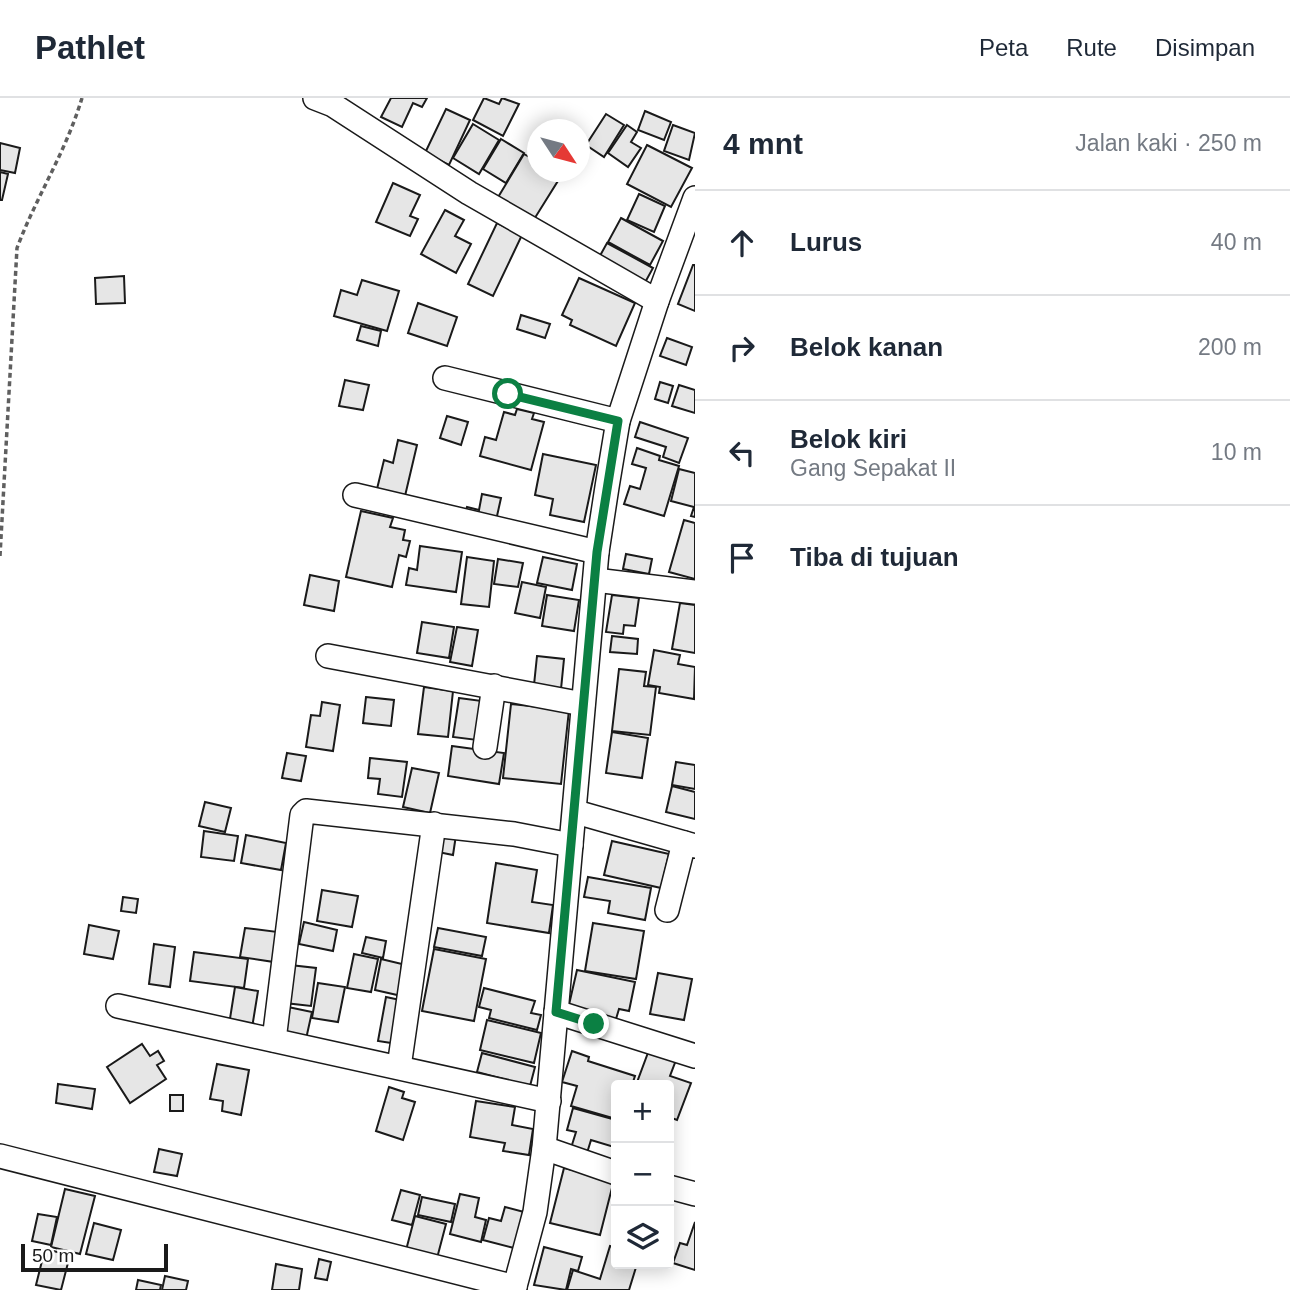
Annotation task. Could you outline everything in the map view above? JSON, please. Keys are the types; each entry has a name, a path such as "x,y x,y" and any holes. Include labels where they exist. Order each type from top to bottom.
{"street":[{"path":"315,98 333,105 469,193 657,300"},
{"path":"0,1156 514,1288 535,1212 544,1148 576,812 597,552 618,421 657,300 687,246 695,198"},
{"path":"445,378 618,421"},
{"path":"355,495 597,552"},
{"path":"595,580 695,592"},
{"path":"328,656 583,704"},
{"path":"485,747 495,686"},
{"path":"274,1040 302,815 309,810 434,824 571,845"},
{"path":"576,812 689,845 667,910"},
{"path":"399,1067 434,824"},
{"path":"118,1006 548,1101"},
{"path":"556,1012 695,1056"},
{"path":"544,1148 611,1171"},
{"path":"674,1188 695,1194"}],"path":[{"path":"0,556 3,437 17,248 27,222 70,137 82,98"}],"building":[{"path":"391,98 427,98 422,107 413,103 402,127 381,117"},
{"path":"484,98 499,104 502,98 519,104 503,136 473,120"},
{"path":"446,109 470,120 449,165 425,153"},
{"path":"645,111 671,122 664,140 638,130"},
{"path":"606,114 624,125 604,157 590,148 590,139"},
{"path":"473,124 499,140 479,174 453,158"},
{"path":"627,125 637,132 631,142 641,148 628,167 608,153"},
{"path":"673,125 695,133 689,160 664,151"},
{"path":"501,139 524,153 506,183 483,169"},
{"path":"0,143 20,148 15,173 0,170"},
{"path":"647,145 692,168 671,207 627,184"},
{"path":"524,154 527,156 527,182 557,182 533,221 497,199"},
{"path":"0,172 8,174 2,200 0,200"},
{"path":"393,183 420,195 410,216 418,219 410,236 376,222"},
{"path":"639,194 665,206 654,232 627,220"},
{"path":"445,210 464,220 455,236 471,244 456,273 421,254"},
{"path":"621,218 663,241 650,265 608,242"},
{"path":"497,223 522,235 493,296 468,284"},
{"path":"607,243 653,268 642,288 596,263"},
{"path":"695,265 695,311 678,304"},
{"path":"124,276 125,303 96,304 95,278"},
{"path":"579,278 635,303 616,346 570,325 572,320 562,315"},
{"path":"362,280 399,291 387,331 334,316 341,290 357,295"},
{"path":"418,303 457,317 447,346 408,333"},
{"path":"521,315 550,324 545,338 517,329"},
{"path":"361,326 381,331 378,346 357,340"},
{"path":"667,338 692,347 686,365 660,356"},
{"path":"345,380 369,385 363,410 339,406"},
{"path":"660,382 673,386 668,403 655,399"},
{"path":"679,385 695,390 695,413 672,406"},
{"path":"517,409 534,413 532,419 544,422 531,470 480,456 485,437 496,440 504,412 515,415"},
{"path":"447,416 468,422 461,445 440,438"},
{"path":"640,422 688,438 679,463 663,457 666,447 635,437"},
{"path":"398,440 417,445 405,496 377,489 384,460 393,463"},
{"path":"637,448 660,456 659,460 679,466 664,516 624,504 630,486 640,489 646,468 632,464"},
{"path":"543,454 596,465 584,522 550,515 553,499 535,495"},
{"path":"679,469 695,473 695,517 691,516 694,507 671,501"},
{"path":"482,494 501,498 495,525 464,518 467,507 479,510"},
{"path":"361,511 393,518 390,527 405,530 403,540 410,541 406,557 399,555 392,587 346,577"},
{"path":"684,520 695,523 695,579 669,572"},
{"path":"420,546 462,552 456,592 406,585 409,568 417,570"},
{"path":"626,554 652,559 649,574 623,569"},
{"path":"467,557 494,561 489,607 461,604"},
{"path":"543,557 577,564 572,590 537,583"},
{"path":"498,559 523,563 518,587 494,584"},
{"path":"310,575 339,581 334,611 304,605"},
{"path":"522,582 546,587 540,618 515,613"},
{"path":"547,595 579,600 574,631 542,626"},
{"path":"612,595 639,598 635,626 624,625 623,634 606,632"},
{"path":"680,603 695,605 695,653 672,649"},
{"path":"422,622 454,627 449,658 417,653"},
{"path":"457,627 478,630 472,666 450,662"},
{"path":"612,636 638,639 637,654 610,652"},
{"path":"654,650 680,655 678,664 695,667 694,699 659,693 660,687 648,685"},
{"path":"537,656 564,659 561,689 534,685"},
{"path":"619,669 646,672 644,686 656,687 650,735 612,731"},
{"path":"424,687 453,691 448,737 418,734"},
{"path":"366,697 394,700 391,726 363,723"},
{"path":"459,698 482,701 477,740 453,737"},
{"path":"322,702 340,705 333,751 306,747 311,715 320,716"},
{"path":"511,704 569,710 561,784 503,778"},
{"path":"612,732 648,738 642,778 606,773"},
{"path":"452,746 504,753 499,784 448,776"},
{"path":"287,753 306,756 301,781 282,778"},
{"path":"370,758 407,762 402,797 378,794 380,779 368,778"},
{"path":"676,762 695,765 695,789 672,785"},
{"path":"412,768 439,773 430,813 403,807"},
{"path":"672,786 695,792 695,819 666,812"},
{"path":"205,802 231,808 225,832 199,826"},
{"path":"204,831 238,836 234,861 201,857"},
{"path":"441,833 456,835 453,855 438,852"},
{"path":"246,835 286,843 281,870 241,863"},
{"path":"612,841 669,854 661,888 604,875"},
{"path":"496,863 537,870 532,902 553,905 549,933 487,923"},
{"path":"588,877 651,888 645,920 608,913 610,901 584,897"},
{"path":"322,890 358,896 352,927 317,921"},
{"path":"123,897 138,899 136,913 121,911"},
{"path":"304,922 337,930 333,951 299,944"},
{"path":"593,923 644,931 636,979 585,971"},
{"path":"89,925 119,931 113,959 84,954"},
{"path":"245,928 278,932 274,962 240,957"},
{"path":"438,928 486,937 482,956 434,947"},
{"path":"366,937 386,941 383,958 362,953"},
{"path":"154,944 175,947 170,987 149,984"},
{"path":"434,949 486,959 474,1021 422,1011"},
{"path":"194,952 248,959 244,988 190,981"},
{"path":"354,954 378,959 371,992 347,988"},
{"path":"381,959 402,964 401,971 411,973 406,997 375,990"},
{"path":"290,965 316,968 311,1006 285,1003"},
{"path":"577,970 635,982 629,1011 619,1009 616,1019 568,1009"},
{"path":"658,973 692,979 684,1020 650,1014"},
{"path":"318,983 345,987 338,1022 312,1018"},
{"path":"235,987 258,991 252,1028 229,1025"},
{"path":"484,988 535,1001 531,1013 541,1015 537,1030 489,1018 491,1010 479,1007"},
{"path":"386,997 405,1001 398,1044 378,1041"},
{"path":"288,1007 312,1012 306,1039 283,1034"},
{"path":"487,1020 541,1033 534,1063 480,1050"},
{"path":"142,1044 150,1056 158,1051 164,1061 157,1065 166,1079 130,1103 107,1067"},
{"path":"649,1050 676,1060 670,1076 691,1083 677,1120 674,1119 674,1080 638,1080"},
{"path":"572,1051 589,1057 588,1061 635,1076 634,1080 611,1080 611,1118 571,1106 577,1086 562,1082"},
{"path":"482,1053 535,1067 530,1086 477,1072"},
{"path":"217,1064 249,1070 241,1115 222,1111 223,1101 210,1099"},
{"path":"58,1084 95,1089 92,1109 56,1103"},
{"path":"389,1087 404,1092 402,1098 415,1102 403,1140 376,1131"},
{"path":"170,1095 183,1095 183,1111 170,1111"},
{"path":"476,1101 515,1107 512,1125 533,1129 529,1155 503,1151 505,1143 470,1137"},
{"path":"573,1108 611,1119 611,1146 591,1140 587,1153 571,1148 576,1132 567,1130"},
{"path":"159,1149 182,1154 177,1176 154,1172"},
{"path":"564,1168 611,1179 611,1192 600,1235 550,1223"},
{"path":"65,1189 95,1196 80,1254 51,1247"},
{"path":"401,1190 420,1195 412,1225 392,1220"},
{"path":"460,1194 479,1198 475,1217 486,1220 481,1242 450,1234"},
{"path":"422,1197 455,1204 451,1222 418,1215"},
{"path":"505,1207 524,1212 514,1248 483,1240 489,1218 501,1221"},
{"path":"38,1214 57,1217 51,1245 32,1241"},
{"path":"415,1216 446,1224 436,1262 405,1254"},
{"path":"695,1222 695,1270 674,1263 680,1243 687,1245"},
{"path":"94,1223 121,1230 113,1260 86,1254"},
{"path":"610,1246 611,1269 635,1269 629,1290 567,1290 573,1270 600,1279"},
{"path":"544,1247 582,1257 578,1271 571,1269 566,1290 534,1285"},
{"path":"45,1249 70,1255 61,1290 36,1285"},
{"path":"319,1259 331,1262 327,1280 315,1278"},
{"path":"276,1264 302,1269 299,1290 272,1290"},
{"path":"165,1276 188,1281 186,1290 162,1290"},
{"path":"138,1280 161,1285 160,1290 136,1290"}],"route":[{"path":"508,394 618,421 597,552 576,812 556,1012 594,1024"}]}
